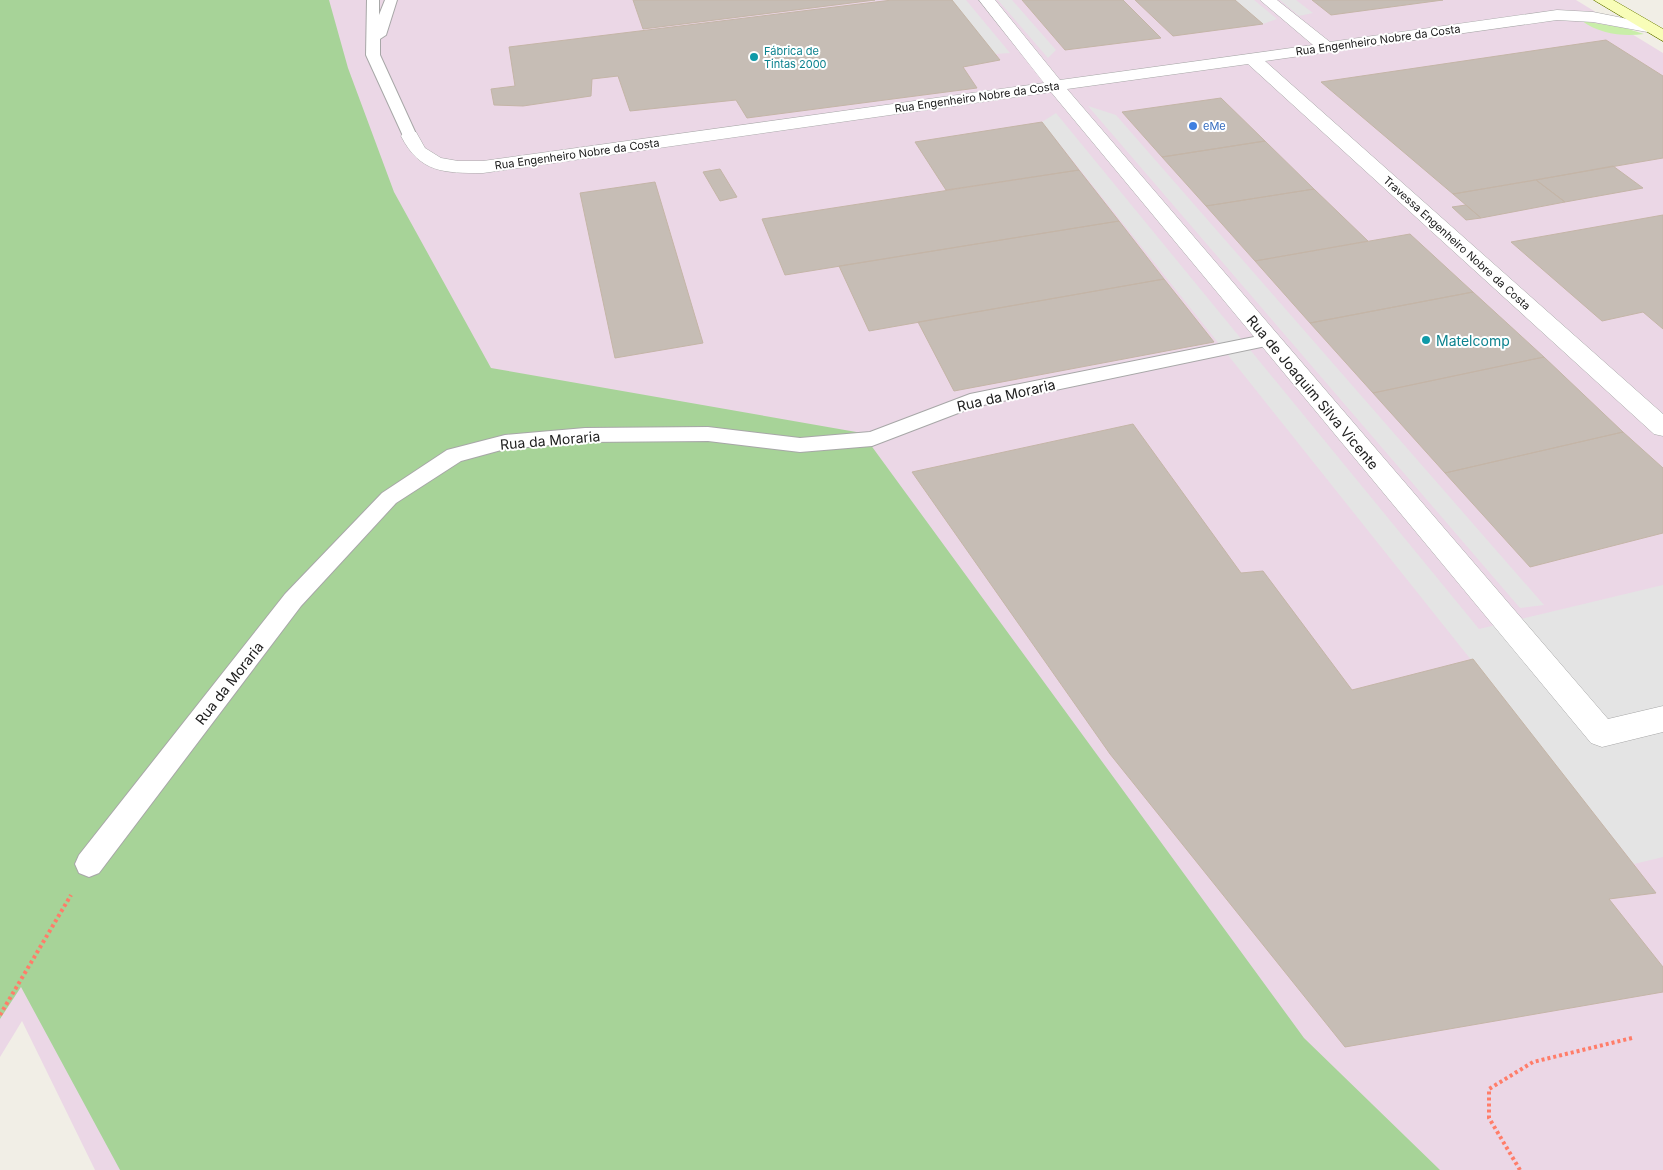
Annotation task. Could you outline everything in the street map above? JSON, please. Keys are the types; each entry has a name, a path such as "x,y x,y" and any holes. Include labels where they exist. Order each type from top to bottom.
{"main road":[{"path":"1602,0 1663,36"},
{"path":"1630,0 1663,20"}],"street":[{"name":"Rua de Joaquim Silva Vicente","path":"987,0 1055,86 1602,734 1663,719"},
{"path":"1268,0 1327,48"},
{"name":"Rua Engenheiro Nobre da Costa","path":"1557,15 1571,8 1579,0"},
{"name":"Rua Engenheiro Nobre da Costa","path":"410,136 419,153 432,160 452,167 483,167 1557,15 1593,17 1647,26"},
{"name":"Travessa Engenheiro Nobre da Costa","path":"1250,58 1663,428"}],"lane":[{"path":"373,0 373,55 410,136"},
{"path":"373,55 391,0"},
{"name":"Rua da Moraria","path":"89,864 293,600 389,498 454,455 506,442 585,435 708,434 800,445 872,440 970,401 1269,340"}],"path":[{"path":"0,1015 89,864"},
{"path":"1520,1170 1489,1118 1489,1089 1532,1062 1632,1038"}],"shaded area":[{"path":"0,0 1576,0 1663,53 1663,1170 95,1170 22,1021 0,1057"},
{"path":"952,0 966,0 1010,53 995,54"},
{"path":"998,0 1012,0 1056,50 1048,58"},
{"path":"1235,0 1254,0 1277,19 1263,24"},
{"path":"1280,0 1296,0 1313,13 1299,16"},
{"path":"1088,106 1116,115 1544,605 1520,608"},
{"path":"1056,113 1479,629 1663,585 1663,857 1634,864 1042,122"}],"green space":[{"path":"0,0 329,0 348,68 394,192 491,368 862,433 1304,1038 1440,1170 120,1170 21,987 0,1019"},
{"path":"1582,21 1625,28 1644,34 1612,34 1596,29"}],"building":[{"path":"633,0 875,0 643,29"},
{"name":"Fábrica de Tintas 2000","path":"892,0 952,0 1000,60 963,67 977,88 747,118 736,100 630,111 618,76 592,79 591,96 523,106 494,105 491,89 515,86 509,47"},
{"path":"1022,0 1123,0 1161,38 1065,50"},
{"path":"1135,0 1235,0 1263,24 1173,36"},
{"path":"1312,0 1443,0 1331,15"},
{"path":"1606,40 1663,76 1663,158 1453,194 1321,82"},
{"name":"eMe","path":"1221,98 1265,141 1162,157 1122,112"},
{"path":"1042,122 1079,170 946,190 915,142"},
{"path":"1265,141 1314,189 1206,206 1162,157"},
{"path":"1613,166 1643,188 1565,202 1536,180"},
{"path":"720,169 737,197 720,201 703,172"},
{"path":"1079,170 1119,221 785,275 762,219"},
{"path":"1536,180 1565,202 1481,218 1453,194"},
{"path":"655,182 703,343 615,358 580,193"},
{"path":"1314,189 1368,241 1255,261 1206,206"},
{"path":"1466,205 1481,218 1466,220 1452,207"},
{"path":"1663,215 1663,329 1643,312 1602,321 1511,242"},
{"path":"1119,221 1164,279 869,331 839,266"},
{"path":"1410,234 1473,292 1310,323 1255,261"},
{"path":"1164,279 1214,342 954,391 918,322"},
{"name":"Matelcomp","path":"1473,292 1544,357 1373,393 1310,323"},
{"path":"1544,357 1623,432 1445,473 1373,393"},
{"path":"1133,424 1241,573 1263,571 1352,690 1473,659 1656,893 1609,899 1663,967 1663,992 1345,1047 1110,754 912,472"},
{"path":"1623,432 1663,468 1663,533 1530,567 1445,473"}],"place":[{"name":"Fábrica de Tintas 2000","path":"754,57"},
{"name":"eMe","path":"1193,126"},
{"name":"Matelcomp","path":"1426,340"}]}
